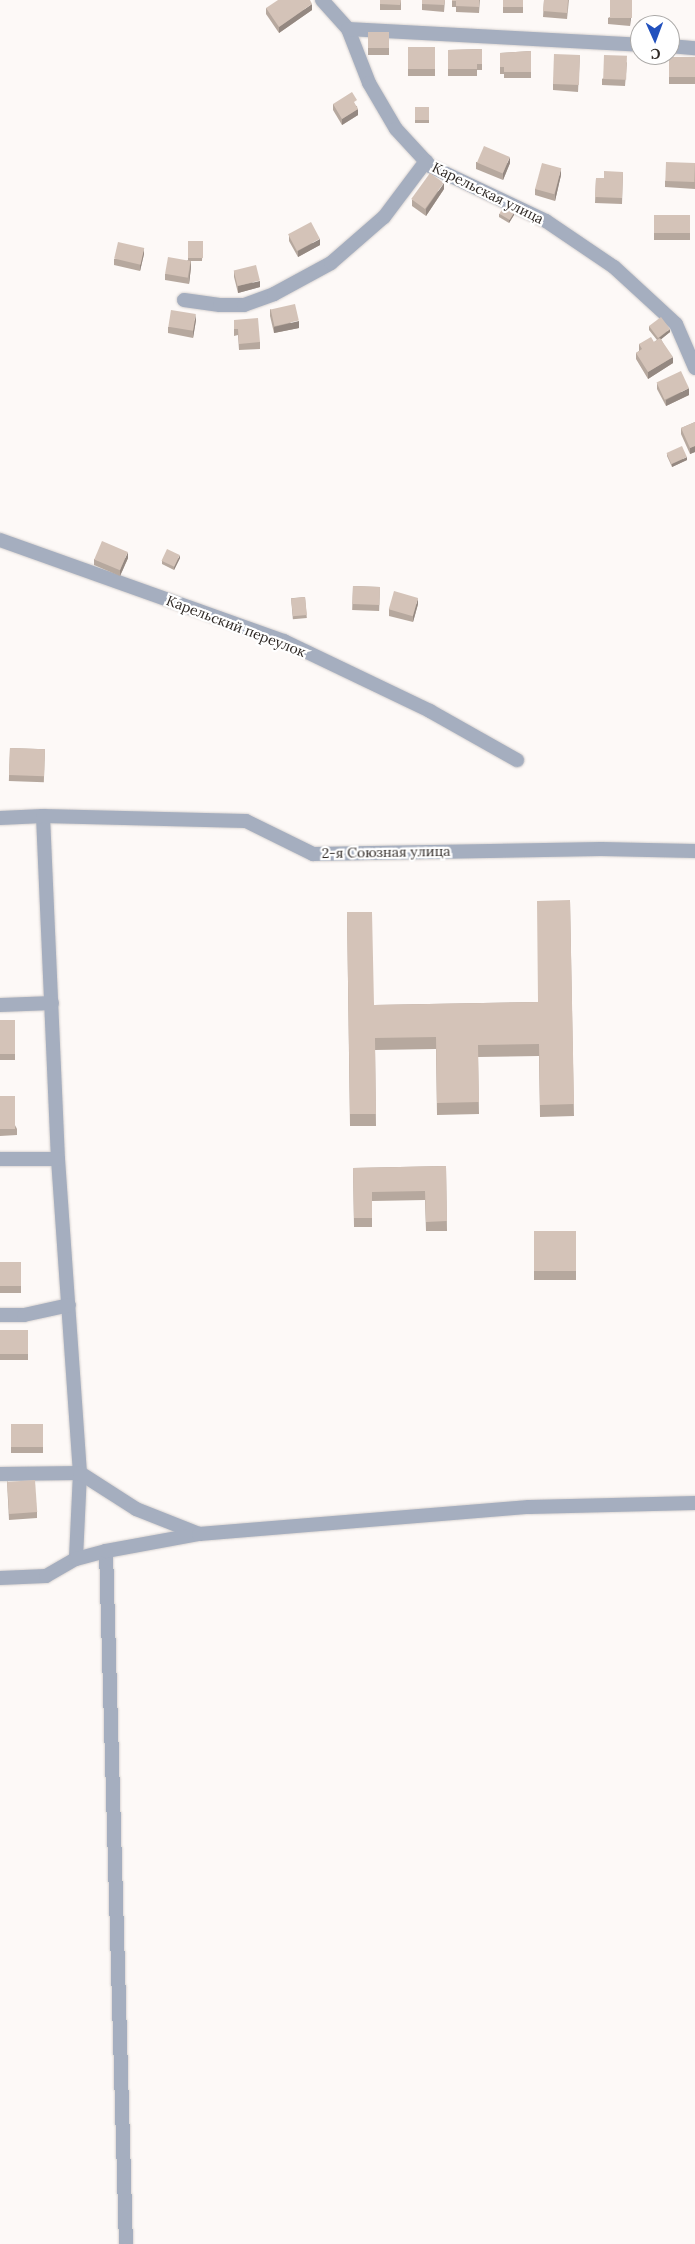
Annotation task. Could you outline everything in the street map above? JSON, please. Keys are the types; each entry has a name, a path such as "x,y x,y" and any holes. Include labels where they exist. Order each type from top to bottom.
{"street":[{"path":"322,0 348,29 630,44"},
{"name":"Карельская улица","path":"348,29 369,83 396,129 430,166 546,221 614,267 676,324 695,368"},
{"path":"680,47 695,48"},
{"path":"184,300 220,305 244,305 274,294 331,263 384,217 426,161"},
{"name":"Карельский переулок","path":"0,540 284,641 430,711 517,760"},
{"path":"43,816 58,1158 80,1473 76,1560"},
{"name":"2-я Союзная улица","path":"0,818 43,816 246,821 313,854 600,849 695,851"},
{"path":"0,1005 52,1004"},
{"path":"0,1159 58,1158"},
{"path":"0,1315 24,1315 69,1305"},
{"path":"0,1474 80,1473 136,1508 199,1534"},
{"path":"0,1578 46,1576 76,1560 106,1551 199,1534 529,1507 695,1503"},
{"path":"106,1551 126,2244"}],"building":[{"path":"278,0 310,0 312,4 279,27 266,8"},
{"path":"380,0 401,0 400,5 380,4"},
{"path":"422,0 445,0 444,5 422,4"},
{"path":"452,0 479,0 479,7 456,6 456,1"},
{"path":"503,0 523,0 523,7 503,7"},
{"path":"544,0 568,0 567,13 543,11"},
{"path":"610,0 632,0 632,15 630,15 630,18 610,18"},
{"path":"368,32 389,32 389,48 368,48"},
{"path":"408,47 435,47 435,69 408,69"},
{"path":"482,49 482,64 477,64 477,69 448,69 448,50"},
{"path":"531,51 531,72 504,72 504,67 500,67 500,53"},
{"path":"554,54 580,55 579,85 553,84"},
{"path":"604,55 627,56 626,80 603,79"},
{"path":"680,57 695,57 695,77 669,77 669,65 680,65"},
{"path":"352,92 357,100 354,102 358,109 342,119 333,104"},
{"path":"415,107 429,107 429,120 415,120"},
{"path":"484,146 510,157 503,174 477,163"},
{"path":"666,162 695,163 694,182 665,181"},
{"path":"542,163 561,168 554,194 535,189"},
{"path":"604,171 623,172 622,198 595,197 596,178 604,178"},
{"path":"430,173 444,183 425,209 411,199"},
{"path":"504,206 514,212 510,220 499,214"},
{"path":"654,215 690,215 690,233 654,233"},
{"path":"311,222 320,239 297,251 288,234"},
{"path":"188,241 203,241 203,258 188,258"},
{"path":"118,242 144,248 140,265 114,259"},
{"path":"168,257 191,261 188,278 165,274"},
{"path":"256,265 260,281 238,286 234,271"},
{"path":"295,304 299,321 274,326 271,310"},
{"path":"171,310 196,314 193,331 168,327"},
{"path":"661,317 670,329 658,338 649,326"},
{"path":"258,318 260,342 239,344 238,329 234,329 234,320"},
{"path":"651,337 654,342 660,338 673,357 648,372 636,353 642,349 639,344"},
{"path":"681,371 689,388 665,400 657,382"},
{"path":"695,422 695,446 690,448 681,428"},
{"path":"682,446 687,457 671,464 666,453"},
{"path":"102,541 128,552 120,570 94,559"},
{"path":"167,549 180,555 174,567 162,561"},
{"path":"353,586 380,587 379,605 352,604"},
{"path":"394,591 418,598 413,616 389,609"},
{"path":"305,597 307,615 293,616 291,598"},
{"path":"10,748 45,749 44,776 9,775"},
{"path":"570,900 574,1104 540,1105 539,1044 478,1045 479,1102 437,1103 436,1037 375,1038 376,1114 350,1114 347,912 372,912 374,1005 538,1002 537,901"},
{"path":"0,1020 15,1020 15,1054 0,1054"},
{"path":"0,1096 15,1096 15,1129 0,1129"},
{"path":"446,1166 447,1221 426,1222 425,1191 372,1192 372,1218 354,1218 353,1168"},
{"path":"534,1231 576,1231 576,1271 534,1271"},
{"path":"0,1262 21,1262 21,1286 0,1286"},
{"path":"0,1330 28,1330 28,1354 0,1354"},
{"path":"11,1424 43,1424 43,1447 11,1447"},
{"path":"35,1480 37,1512 9,1514 7,1482"}]}
